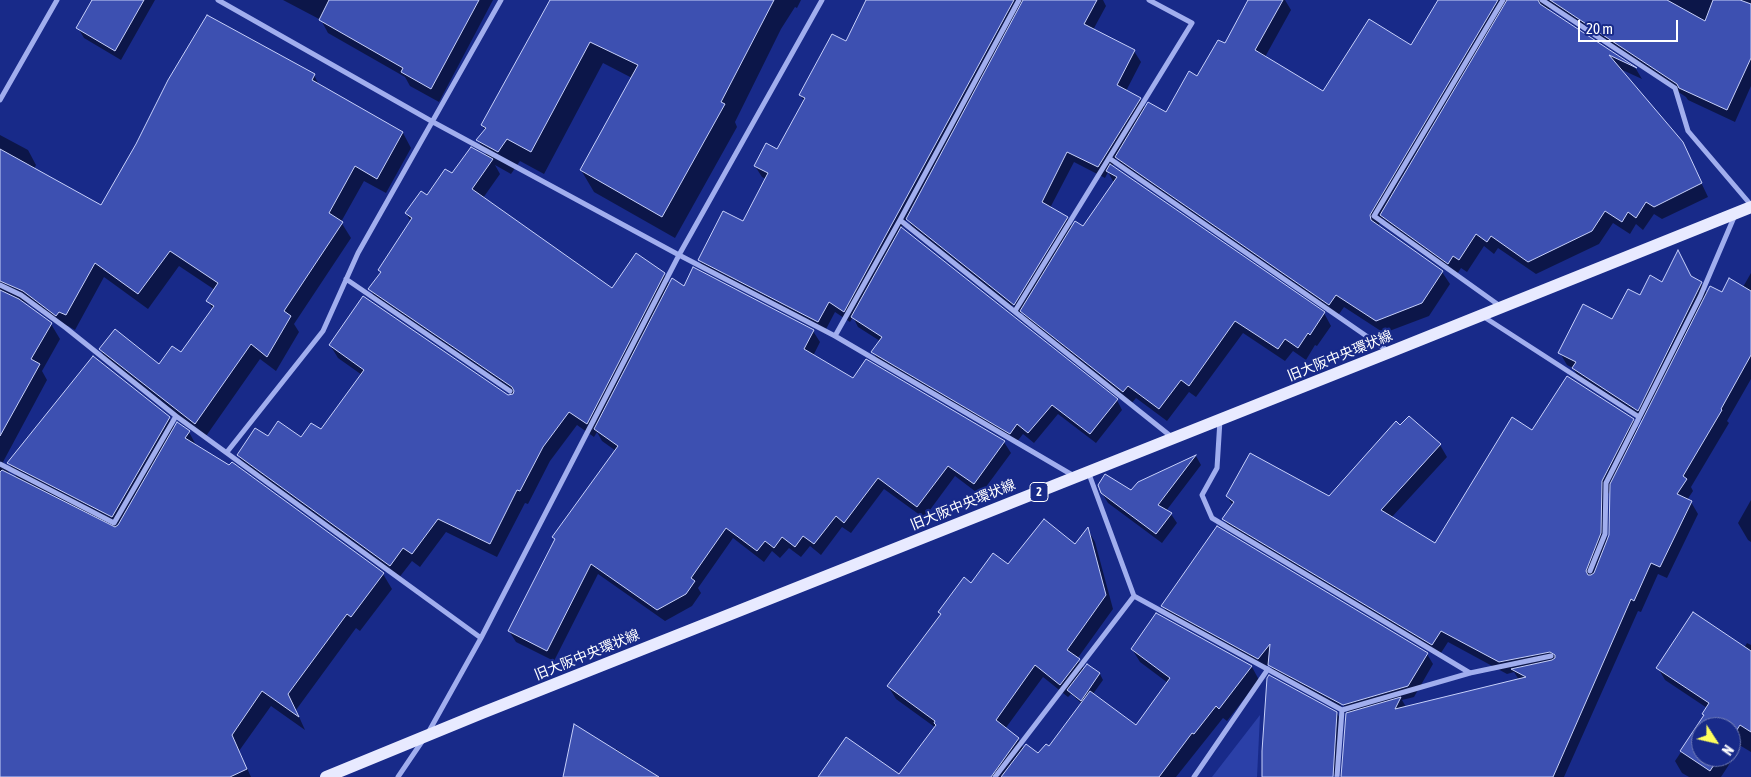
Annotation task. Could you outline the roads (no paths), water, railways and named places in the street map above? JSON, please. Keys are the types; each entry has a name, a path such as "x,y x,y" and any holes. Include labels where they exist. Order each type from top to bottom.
{"main road":[{"name":"旧大阪中央環状線","path":"326,777 1751,206"}],"street":[{"path":"0,100 57,0"},
{"path":"218,0 433,122 678,255 835,336 1075,477"},
{"path":"227,452 323,331 358,253 501,0"},
{"path":"398,777 427,735 481,638 678,255 822,0"},
{"path":"835,336 1019,0"},
{"path":"1015,311 1192,23 1149,0"},
{"path":"1502,307 1374,216 1503,0"},
{"path":"1542,0 1675,88 1688,131 1751,206"},
{"path":"1109,158 1390,352"},
{"path":"1590,571 1605,534 1606,483 1700,297 1736,213"},
{"path":"900,220 1174,438"},
{"path":"346,280 510,391"},
{"path":"0,285 21,294 176,416 481,638"},
{"path":"1482,315 1639,417"},
{"path":"0,464 114,523 176,416"},
{"path":"1220,420 1217,468 1202,495 1212,518 1470,673"},
{"path":"1088,472 1134,596 1342,710 1470,673 1551,656"},
{"path":"995,777 1134,596"},
{"path":"1194,777 1268,669"},
{"path":"1337,777 1342,710"}]}
